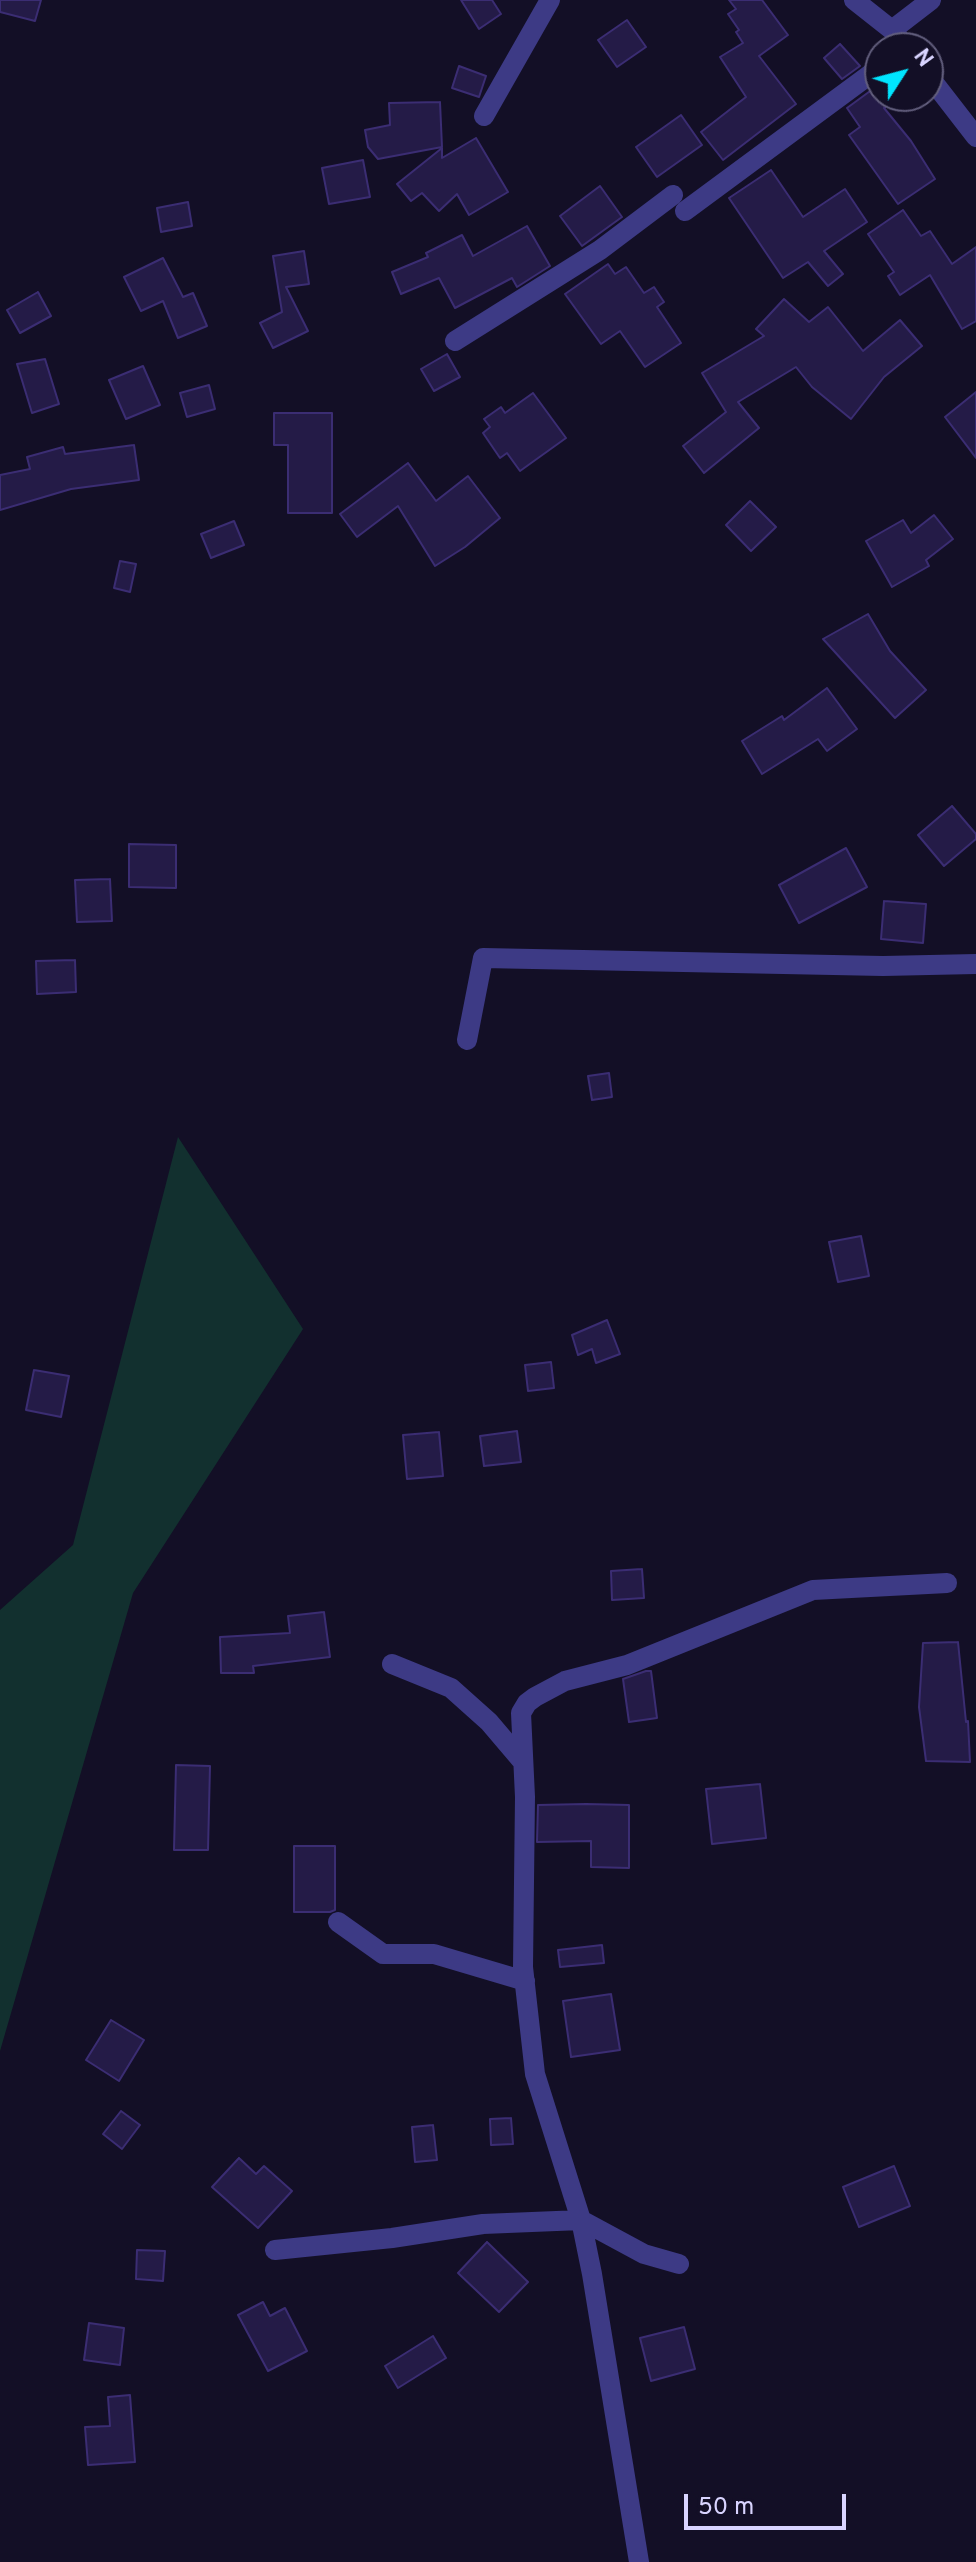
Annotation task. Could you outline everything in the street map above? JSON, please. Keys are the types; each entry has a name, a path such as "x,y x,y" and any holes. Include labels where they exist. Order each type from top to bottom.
{"street":[{"path":"484,116 550,0"},
{"path":"854,0 892,30 931,0"},
{"path":"455,341 679,203 864,78"},
{"path":"944,96 976,137"},
{"path":"467,1040 483,958 867,966 976,964"},
{"path":"639,2562 581,2220 535,2074 525,1981 521,1713 535,1697 565,1681 627,1665 813,1590 947,1583"},
{"path":"392,1664 451,1688 489,1722 523,1762"},
{"path":"338,1922 383,1954 434,1954 525,1981"},
{"path":"275,2250 392,2238 483,2224 581,2220 644,2254 679,2264"}],"green space":[{"path":"178,1137 303,1329 133,1593 0,2051 0,1610 73,1545"}],"building":[{"path":"0,0 41,0 35,21 0,12"},
{"path":"461,0 492,0 501,14 479,29"},
{"path":"729,0 762,0 788,35 759,56 796,104 723,160 701,132 746,97 720,57 743,43 736,32 739,30 728,14 736,9"},
{"path":"627,20 646,47 617,67 598,40"},
{"path":"840,44 860,66 842,79 824,58"},
{"path":"459,66 486,76 479,97 452,88"},
{"path":"864,96 864,112 887,112 911,141 935,179 898,204 849,135 860,127 847,108"},
{"path":"440,102 442,147 378,159 368,147 365,130 390,125 389,103"},
{"path":"681,115 702,145 657,177 636,147"},
{"path":"476,138 508,192 469,215 457,194 439,211 422,193 411,201 397,184 442,148 442,158"},
{"path":"363,160 370,197 329,204 322,168"},
{"path":"771,170 803,217 845,189 867,222 824,251 843,274 828,286 808,262 783,278 729,198"},
{"path":"600,186 622,217 582,246 560,216"},
{"path":"188,202 192,226 161,232 157,208"},
{"path":"903,210 921,236 930,231 952,264 976,247 976,321 962,329 930,275 900,295 888,276 894,272 868,234"},
{"path":"527,226 550,266 517,287 512,278 455,308 439,278 401,294 392,272 428,257 426,253 462,235 473,256"},
{"path":"304,251 309,284 286,287 308,331 273,348 260,323 282,312 273,256"},
{"path":"163,258 183,297 193,293 207,326 178,338 163,301 141,311 124,277"},
{"path":"608,264 615,274 626,267 644,293 654,287 664,302 657,307 681,343 645,367 620,331 601,344 565,294"},
{"path":"38,292 51,316 20,333 7,310"},
{"path":"784,299 809,322 828,307 863,351 900,320 922,346 884,377 851,419 812,387 796,367 738,402 759,428 704,473 683,446 726,412 702,373 764,336 756,329"},
{"path":"447,354 460,377 434,391 421,369"},
{"path":"45,359 59,404 32,413 17,364"},
{"path":"143,366 160,405 126,419 109,380"},
{"path":"209,385 215,409 187,417 180,393"},
{"path":"976,392 976,458 945,417"},
{"path":"533,393 566,438 520,471 507,453 500,458 483,433 490,427 484,419 501,407 505,413"},
{"path":"274,413 332,413 332,513 288,513 288,445 274,445"},
{"path":"134,445 139,480 71,489 0,510 0,475 30,469 27,457 63,447 65,454"},
{"path":"408,463 436,501 468,476 500,518 465,547 435,566 398,506 357,537 340,514"},
{"path":"750,501 776,527 751,551 726,525"},
{"path":"934,515 953,539 926,560 929,566 892,587 866,541 903,520 911,533"},
{"path":"234,521 244,545 211,558 201,534"},
{"path":"120,561 136,564 130,592 114,588"},
{"path":"868,614 890,651 926,690 895,718 823,639"},
{"path":"827,688 857,729 827,751 818,739 762,774 742,741 782,716 784,720"},
{"path":"952,806 976,834 976,839 944,866 918,835"},
{"path":"129,844 176,845 176,888 129,887"},
{"path":"846,848 867,887 799,923 779,885"},
{"path":"110,879 112,921 77,922 75,880"},
{"path":"884,901 926,904 923,943 881,939"},
{"path":"75,960 76,992 37,994 36,961"},
{"path":"609,1073 612,1097 592,1100 588,1076"},
{"path":"861,1236 869,1276 838,1282 829,1242"},
{"path":"607,1320 620,1354 596,1363 592,1349 578,1355 572,1335"},
{"path":"551,1362 554,1388 528,1391 525,1365"},
{"path":"34,1370 69,1376 61,1417 26,1410"},
{"path":"517,1431 521,1462 484,1466 480,1436"},
{"path":"439,1432 443,1476 407,1479 403,1435"},
{"path":"642,1569 644,1598 612,1600 611,1571"},
{"path":"324,1612 330,1657 253,1666 254,1673 221,1673 220,1637 290,1633 288,1616"},
{"path":"958,1642 970,1762 926,1761 919,1707 923,1643"},
{"path":"651,1671 657,1718 629,1722 623,1679"},
{"path":"176,1765 210,1766 208,1850 174,1850"},
{"path":"760,1784 766,1838 712,1844 706,1789"},
{"path":"538,1805 629,1805 629,1868 591,1867 591,1841 537,1842"},
{"path":"294,1846 335,1846 335,1910 294,1912"},
{"path":"602,1945 604,1963 560,1967 558,1950"},
{"path":"611,1994 620,2050 571,2057 563,2001"},
{"path":"111,2020 144,2040 119,2081 86,2060"},
{"path":"121,2111 140,2125 122,2149 103,2134"},
{"path":"511,2118 513,2144 491,2145 490,2119"},
{"path":"433,2125 437,2160 415,2162 412,2127"},
{"path":"239,2158 256,2174 264,2166 292,2191 258,2228 212,2187"},
{"path":"894,2166 910,2206 859,2227 843,2187"},
{"path":"487,2242 528,2282 499,2312 458,2273"},
{"path":"137,2250 165,2251 163,2281 136,2279"},
{"path":"263,2302 270,2316 285,2308 307,2351 268,2371 238,2315"},
{"path":"89,2323 124,2328 120,2365 84,2360"},
{"path":"684,2327 695,2369 651,2381 640,2338"},
{"path":"433,2336 446,2358 398,2388 385,2366"},
{"path":"130,2395 135,2462 88,2465 85,2427 110,2426 108,2397"}]}
